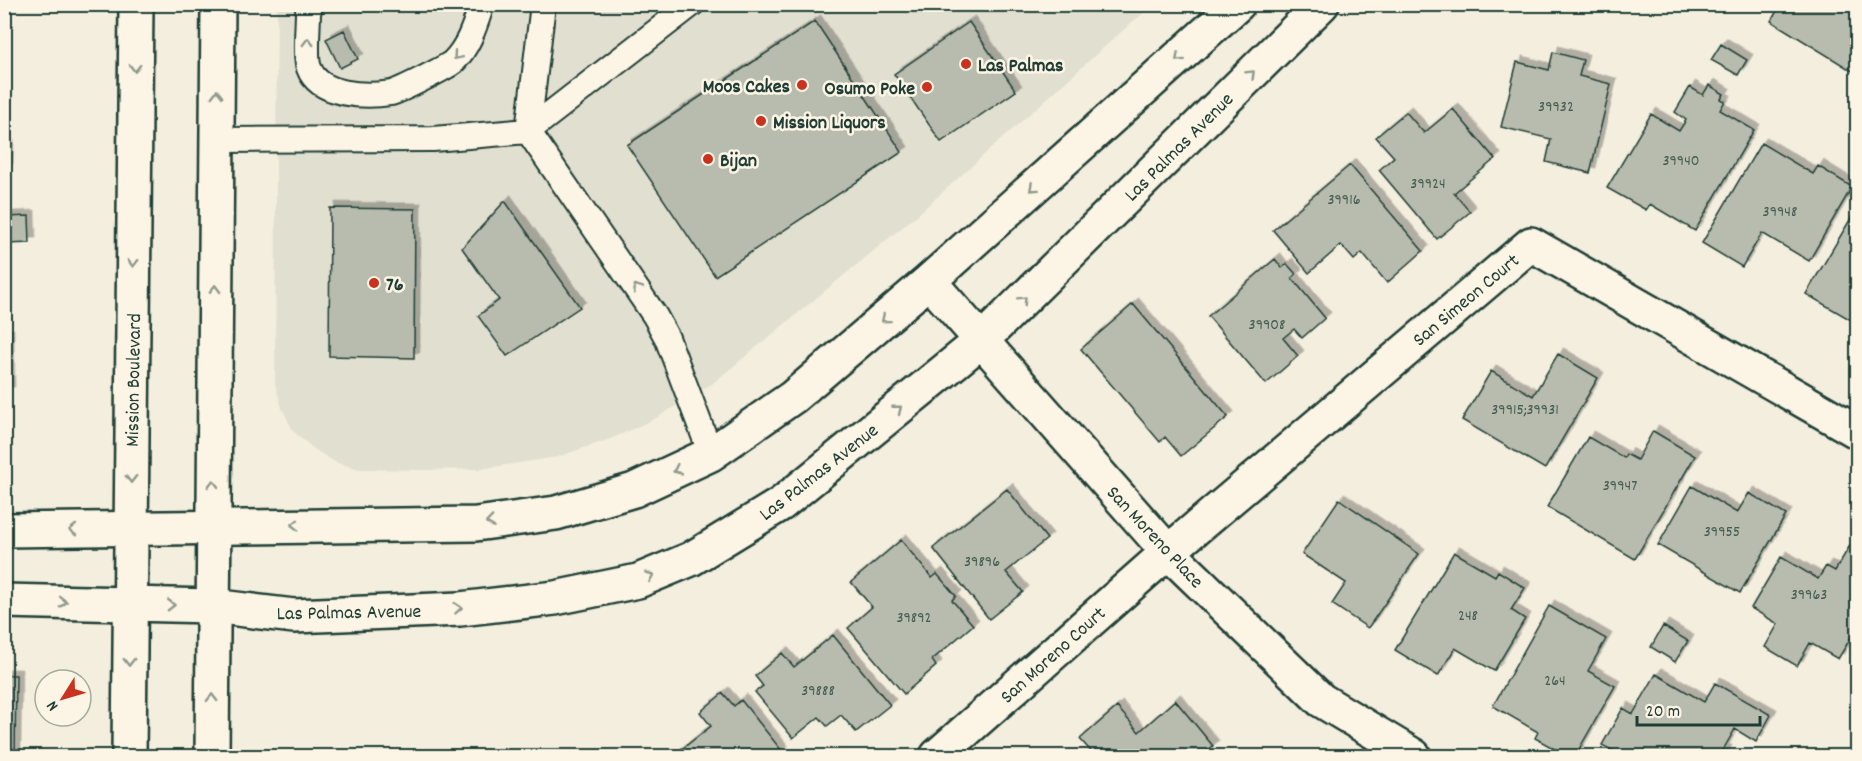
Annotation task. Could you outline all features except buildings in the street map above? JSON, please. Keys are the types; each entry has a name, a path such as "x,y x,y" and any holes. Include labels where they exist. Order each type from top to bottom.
{"street":[{"name":"Mission Boulevard","path":"129,756 136,4"},
{"path":"212,756 212,527 218,4"},
{"path":"4,531 476,524 556,513 634,490 711,454 792,397 929,281 1238,4"},
{"name":"Las Palmas Avenue","path":"4,601 212,606 294,616 460,609 555,598 638,581 691,559 781,504 981,341 1322,4"},
{"name":"San Simeon Court","path":"1168,552 1531,243 1857,432"},
{"name":"San Moreno Place","path":"929,281 1168,552 1321,700 1414,756"},
{"name":"San Moreno Court","path":"937,756 1168,552"}],"lane":[{"path":"310,4 308,67 317,81 331,90 356,94 393,93 451,64 467,45 482,4"},
{"path":"543,4 528,131 644,298 667,338 711,454"},
{"path":"216,140 433,139 528,131 692,4"}],"shaded area":[{"path":"277,5 1154,5 917,215 713,383 656,418 613,438 557,457 480,469 425,470 359,469 335,462 314,449 293,431 282,408 275,383"}],"place":[{"name":"Las Palmas","path":"966,64"},
{"name":"Moos Cakes","path":"802,85"},
{"name":"Osumo Poke","path":"927,87"},
{"name":"Mission Liquors","path":"761,121"},
{"name":"Bijan","path":"708,159"},
{"name":"76","path":"374,283"}]}
